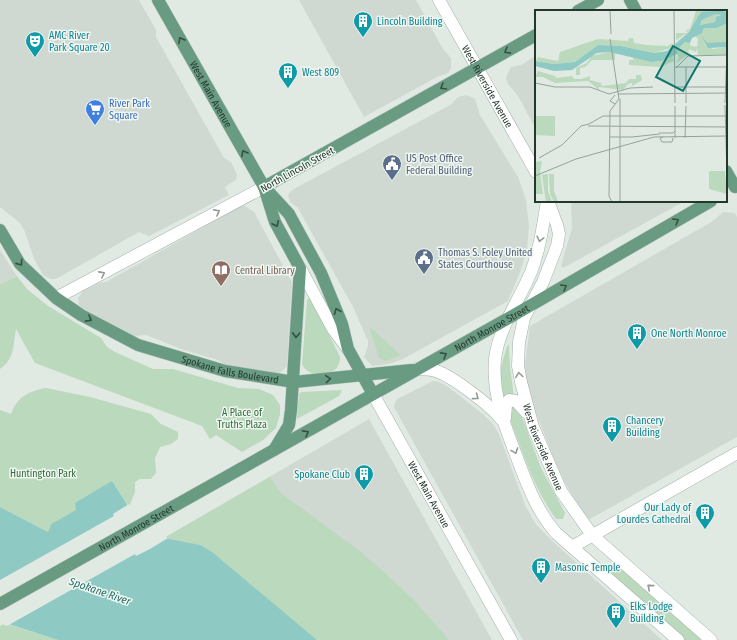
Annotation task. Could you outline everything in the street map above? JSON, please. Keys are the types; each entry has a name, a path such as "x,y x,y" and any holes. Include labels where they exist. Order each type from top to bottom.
{"main road":[{"name":"West Main Avenue","path":"158,0 264,187 275,222 300,268"},
{"path":"580,10 598,0"},
{"path":"630,0 635,10"},
{"name":"North Lincoln Street","path":"264,187 535,36"},
{"path":"727,173 734,189"},
{"name":"West Main Avenue","path":"264,187 289,214 322,273 342,324 348,348 373,394"},
{"name":"North Monroe Street","path":"0,604 508,319 709,202"},
{"name":"Spokane Falls Boulevard","path":"0,230 20,264 56,298 81,315 138,345 225,371 294,382 417,369"},
{"name":"North Monroe Street","path":"272,452 281,440 288,425 294,382 300,268"}],"street":[{"name":"West Riverside Avenue","path":"439,0 535,170"},
{"name":"North Lincoln Street","path":"56,298 264,187"},
{"name":"West Riverside Avenue","path":"547,202 558,225 559,234 557,246 543,282 530,306 521,328 518,355 521,382 529,417 541,450 560,491 592,535 711,640"},
{"name":"West Riverside Avenue","path":"547,202 541,236 531,272 508,319 498,345 495,377 497,399 534,501 543,518 556,533 678,640"},
{"name":"West Main Avenue","path":"300,268 333,329 348,348"},
{"path":"417,369 428,369 443,374 490,407 506,425"},
{"name":"West Main Avenue","path":"373,394 511,640"},
{"path":"506,425 505,409 509,400 516,401 529,417"},
{"path":"572,546 737,453"}],"shaded area":[{"name":"River Park Square","path":"0,0 139,0 156,30 156,37 224,158 231,162 235,170 237,175 236,180 225,187 229,195 149,236 139,232 56,279 51,279 43,275 34,259 25,232 20,223 0,207"},
{"name":"Lincoln Building","path":"299,0 416,0 443,49 451,58 451,69 448,73 437,77 364,117"},
{"path":"535,57 535,127 518,96 508,84 506,77 511,67 521,65"},
{"path":"467,95 475,99 480,115 518,177 526,200 529,225 527,250 520,272 508,301 403,359 389,364 372,366 364,357 368,346 368,341 353,307 298,208 290,202 288,195 292,190 450,105 458,97"},
{"path":"571,202 683,202 563,268 561,266 572,228"},
{"path":"245,206 254,212 292,282 287,366 281,372 277,374 227,366 218,360 181,349 146,335 134,336 79,305 78,298 83,291 99,283 106,282 239,207"},
{"name":"One North Monroe","path":"723,212 735,213 737,217 737,437 590,519 586,517 557,467 534,408 526,381 525,365 530,326 713,221"},
{"path":"0,250 17,276 0,285"},
{"path":"433,381 447,386 484,415 493,424 499,434 525,505 535,523 549,538 662,640 523,640 395,409 394,405 397,399"},
{"path":"369,419 492,640 379,640 212,552 164,538"}],"green space":[{"name":"A Place of Truths Plaza","path":"17,276 27,289 48,306 101,338 107,347 115,352 153,369 173,369 238,388 259,389 273,395 280,405 280,414 276,428 263,440 242,452 216,435 210,439 202,426 35,363 16,329 11,356 5,365 0,369 0,285"},
{"path":"311,298 340,357 339,364 330,373 311,373 305,369 302,364 307,300"},
{"path":"369,326 401,355 386,361 379,358"},
{"path":"509,345 514,397 504,402 499,374 507,346"},
{"name":"Huntington Park","path":"46,388 90,397 151,414 161,424 178,432 178,439 171,444 160,447 155,458 156,473 151,479 140,479 135,482 135,492 129,507 112,481 76,510 51,524 48,532 0,507 0,410 11,414 17,403 24,396 34,391"},
{"path":"342,390 339,396 297,419 299,394 301,392"},
{"path":"512,407 519,409 541,468 565,513 563,519 556,519 534,481 508,414"},
{"path":"270,477 281,493 361,552 384,572 416,602 449,640 317,640 284,613 189,543 164,538"},
{"path":"619,566 703,640 684,640 611,575 612,567"},
{"path":"5,623 58,640 0,640 0,626"}],"water":[{"name":"Spokane River","path":"112,481 137,520 164,538 200,545 212,552 317,640 58,640 0,621 0,507 48,532 51,524 76,510 75,503"}],"pier":[{"path":"129,504 138,518 156,532 168,538 136,556 135,554 7,626 0,623 0,580 114,516 113,514"}],"place":[{"name":"Lincoln Building","path":"363,38"},
{"name":"AMC River Park Square 20","path":"35,58"},
{"name":"West 809","path":"288,89"},
{"name":"River Park Square","path":"95,126"},
{"name":"US Post Office Federal Building","path":"392,181"},
{"name":"Thomas S. Foley United States Courthouse","path":"424,275"},
{"name":"Central Library","path":"221,287"},
{"name":"One North Monroe","path":"637,350"},
{"name":"Chancery Building","path":"612,443"},
{"name":"Spokane Club","path":"364,491"},
{"name":"Our Lady of Lourdes Cathedral","path":"705,530"},
{"name":"Masonic Temple","path":"541,584"},
{"name":"Elks Lodge Building","path":"616,629"}]}
